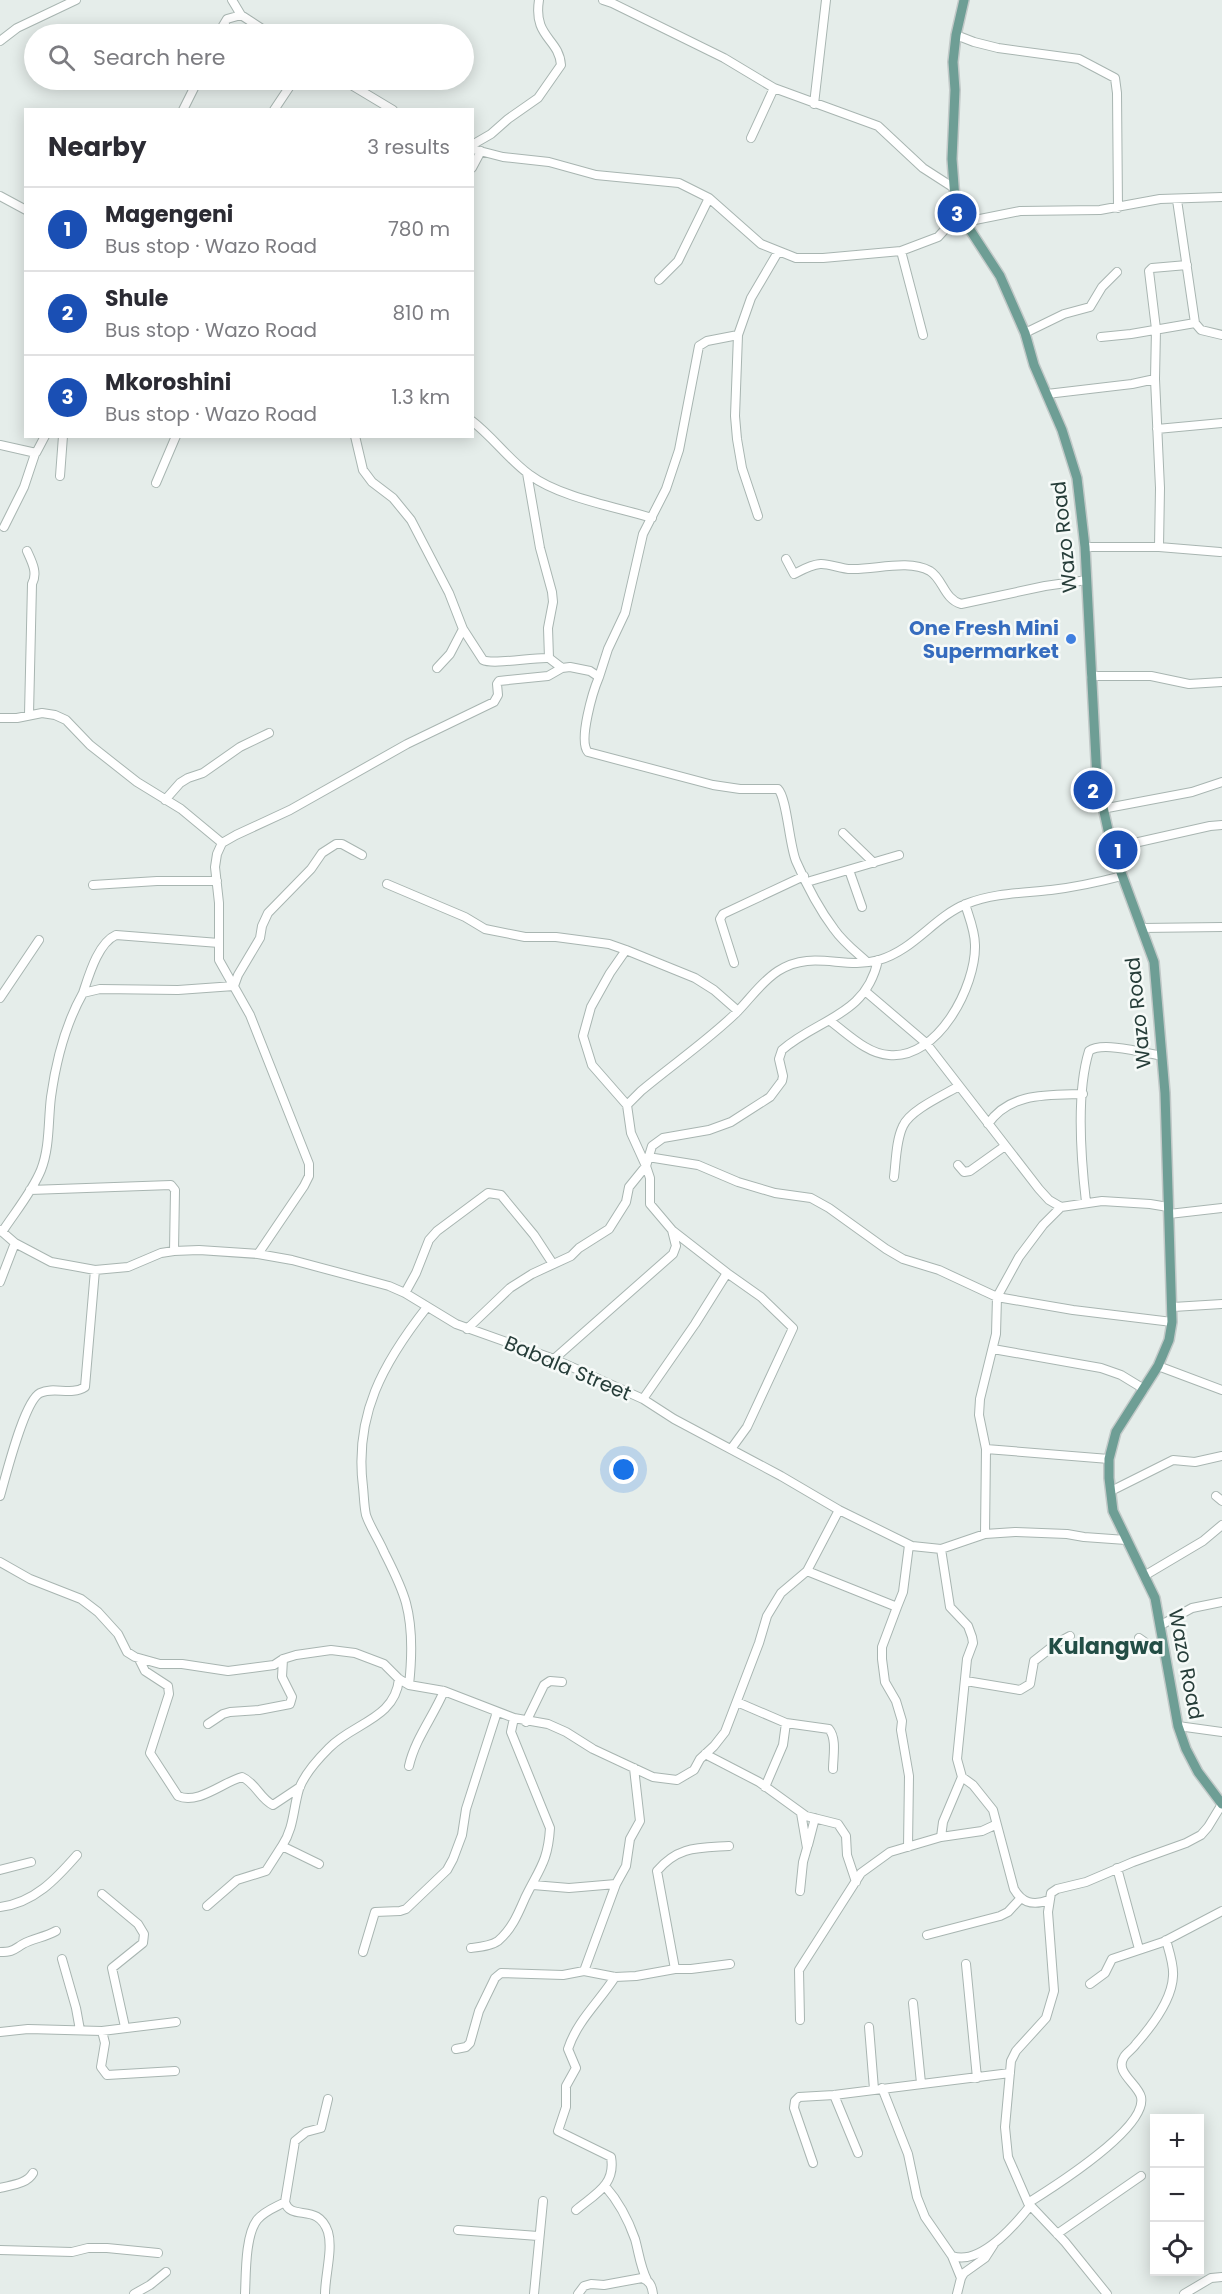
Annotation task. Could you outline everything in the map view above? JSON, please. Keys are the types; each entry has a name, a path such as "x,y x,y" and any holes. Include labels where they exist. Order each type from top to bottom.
{"main road":[{"name":"Wazo Road","path":"964,0 956,34 953,62 954,188 962,218 1000,276 1025,333 1034,365 1062,430 1077,478 1085,547 1097,780 1112,848 1154,962 1162,1056 1172,1322 1169,1340 1158,1366 1116,1432 1109,1459 1113,1511 1155,1598 1179,1726 1186,1749 1198,1772 1222,1804"}],"street":[{"path":"26,24 76,0"},
{"path":"232,0 242,15 255,24"},
{"path":"475,148 508,119 538,98 561,64 560,58 539,25 537,13 539,0"},
{"path":"603,0 614,1 724,58 774,87 814,104 850,114 878,126 922,168 954,188"},
{"path":"814,104 826,0"},
{"path":"224,24 227,19 242,15"},
{"path":"0,41 24,25"},
{"path":"956,34 974,42 998,48 1080,58 1115,78 1117,83 1118,207"},
{"path":"751,138 774,87"},
{"path":"184,108 193,90"},
{"path":"275,108 287,90"},
{"path":"360,90 390,108"},
{"path":"475,148 503,157 549,162 596,176 679,183 709,198 761,244 796,258 901,251 938,237 962,218 1020,211 1100,210 1140,202 1222,197"},
{"path":"0,196 24,209"},
{"path":"659,280 678,261 709,198"},
{"path":"1177,200 1195,323 1206,333 1222,335"},
{"path":"901,251 923,335"},
{"path":"758,516 742,468 737,439 735,416 738,335 751,297 778,252"},
{"path":"1159,547 1160,488 1155,379 1156,329 1149,283 1150,270 1187,265"},
{"path":"1025,333 1064,314 1090,308 1102,287 1117,272"},
{"path":"1101,337 1195,323"},
{"path":"738,335 707,341 699,346 679,450 666,489 643,534 624,613 599,677 588,715 585,750 713,785 740,789 778,789 782,797 789,842 821,910 836,931 867,962"},
{"path":"1047,394 1155,379"},
{"path":"474,423 538,481 564,492 652,518"},
{"path":"1157,429 1222,423"},
{"path":"4,527 44,438"},
{"path":"60,476 63,438"},
{"path":"156,483 175,438"},
{"path":"355,438 363,470 372,482 393,498 411,520 449,593 463,629 487,662 549,658 562,668"},
{"path":"0,445 35,454"},
{"path":"527,473 540,548 552,592 553,602 548,627 549,658"},
{"path":"1085,547 1159,547 1220,552"},
{"path":"27,551 35,578 32,584 29,714"},
{"path":"786,559 794,574 821,563 843,569 864,570 904,566 928,570 951,600 960,604 1045,586 1087,580"},
{"path":"437,668 450,654 463,629"},
{"path":"258,1254 304,1186 309,1176 309,1164 250,1015 219,960 216,861 222,843 290,810 407,744 487,706 497,699 496,684 499,681 548,676 562,668 580,668 599,677"},
{"path":"1091,676 1151,676 1188,684 1222,682"},
{"path":"0,718 17,718 29,714 55,715 66,720 90,745 137,782 182,809 222,843"},
{"path":"165,800 180,783 203,773 240,747 269,733"},
{"path":"1102,809 1192,792 1222,782"},
{"path":"1112,848 1222,825"},
{"path":"843,832 874,863"},
{"path":"234,986 260,938 268,913 311,869 322,853 336,844 342,844 362,855"},
{"path":"734,963 720,919 723,914 806,879 849,870 899,855"},
{"path":"849,870 862,907"},
{"path":"627,1105 641,1090 738,1011 763,983 778,971 793,964 808,960 853,964 878,960 909,945 944,917 966,904 1008,894 1089,885 1122,876"},
{"path":"93,885 217,880"},
{"path":"387,884 465,917 485,929 525,937 556,937 609,944 626,950 695,978 714,990 738,1011"},
{"path":"830,1021 876,1052 890,1056 905,1053 926,1043 948,1023 957,1009 973,966 975,944 966,904"},
{"path":"1142,928 1222,927"},
{"path":"1,1231 30,1190 41,1169 45,1155 57,1062 66,1028 99,954 109,939 116,935 219,943"},
{"path":"0,998 39,940"},
{"path":"626,950 609,974 591,1007 583,1036 592,1065 627,1105 631,1133 637,1148 648,1157 698,1165 738,1182 775,1193 811,1198 903,1259 939,1270 997,1297 1073,1310 1172,1322"},
{"path":"467,1329 510,1288 532,1274 571,1256 579,1248 609,1229 626,1202 629,1187 663,1138 709,1130 731,1122 770,1098 782,1082 779,1059 782,1050 789,1043 852,1006 870,984 878,960"},
{"path":"83,993 100,989 178,990 234,986"},
{"path":"865,991 926,1043 1049,1200 1061,1207"},
{"path":"1086,1202 1081,1157 1083,1094 1087,1058 1092,1049 1124,1049 1162,1056"},
{"path":"894,1177 901,1132 905,1123 916,1112 959,1086"},
{"path":"988,1124 1003,1107 1025,1098 1083,1094"},
{"path":"958,1165 964,1172 970,1172 1005,1146"},
{"path":"637,1148 648,1157 650,1204 672,1230 761,1297 793,1328 747,1427 731,1449"},
{"path":"30,1190 171,1185 175,1190 174,1251"},
{"path":"405,1293 429,1240 488,1193 501,1195 534,1235 553,1264"},
{"path":"985,1534 986,1449 980,1415 980,1399 996,1334 997,1297 1019,1257 1043,1225 1061,1207 1086,1202 1128,1202 1169,1211 1222,1208"},
{"path":"554,1359 674,1254 676,1246 672,1230"},
{"name":"Babala Street","path":"1,1231 15,1243 51,1262 95,1270 128,1268 174,1251 258,1254 328,1269 405,1293 467,1329 554,1359 643,1399 674,1419 839,1510 909,1545 941,1549 985,1534 1016,1532 1043,1532 1126,1540"},
{"path":"0,1282 15,1243"},
{"path":"0,1496 12,1453 31,1402 38,1394 48,1390 69,1392 85,1388 95,1270"},
{"path":"643,1399 700,1317 727,1273"},
{"path":"1173,1307 1222,1304"},
{"path":"409,1685 411,1647 405,1600 366,1515 360,1465 362,1436 370,1403 382,1375 407,1332 427,1307"},
{"path":"993,1349 1101,1368 1121,1375 1144,1389"},
{"path":"1158,1366 1222,1390"},
{"path":"986,1449 1109,1459"},
{"path":"1111,1491 1173,1460 1195,1462 1222,1456"},
{"path":"0,1562 30,1579 81,1599 98,1612 118,1634 127,1652 139,1659 160,1664 182,1664 228,1671 274,1665 283,1659 331,1650 355,1653 384,1664 399,1679 409,1685 444,1691 526,1722 548,1724 593,1749 653,1777 677,1780 694,1770 724,1732 767,1616 781,1593 807,1571 839,1510"},
{"path":"1144,1576 1184,1554 1222,1525"},
{"path":"908,1847 909,1776 901,1730 902,1721 896,1701 885,1682 882,1647 903,1592 909,1545"},
{"path":"941,1549 950,1607 968,1626 973,1643 967,1659 957,1759 962,1777 943,1822 941,1837"},
{"path":"807,1571 897,1607"},
{"path":"1161,1624 1192,1608 1222,1602"},
{"path":"966,1681 1020,1690 1030,1684 1034,1661 1070,1636"},
{"path":"1138,1638 1156,1650 1164,1652"},
{"path":"139,1659 145,1671 168,1686 168,1694 150,1753 178,1796 194,1798 243,1777 273,1805 300,1787 331,1746 373,1719 391,1704 398,1691 399,1679"},
{"path":"208,1724 230,1712 259,1710 290,1704 292,1697 282,1677 283,1659"},
{"path":"526,1722 544,1685 550,1681 562,1682"},
{"path":"409,1766 412,1754 444,1691"},
{"path":"737,1702 786,1723 829,1729 834,1746 833,1769"},
{"path":"363,1952 375,1912 406,1909 447,1870 462,1835 466,1809 496,1712"},
{"path":"471,1948 493,1944 512,1926 543,1868 549,1843 550,1828 531,1776 511,1732 514,1718"},
{"path":"765,1787 783,1745 786,1723"},
{"path":"1179,1726 1222,1732"},
{"path":"705,1754 759,1782 801,1813 834,1822 846,1836 847,1855 856,1882"},
{"path":"584,1971 616,1884 626,1866 630,1839 640,1821 634,1768"},
{"path":"962,1777 973,1785 993,1809 995,1825 1014,1888 1020,1899 1027,1902 1049,1900"},
{"path":"207,1906 237,1880 266,1871 290,1833 300,1787"},
{"path":"1107,2294 1065,2242 1029,2205 1008,2157 1005,2127 1011,2061 1016,2051 1046,2018 1053,1999 1049,1900 1051,1893 1057,1889 1086,1882 1186,1843 1201,1835 1209,1827 1222,1804"},
{"path":"801,1813 807,1848"},
{"path":"800,1891 803,1862 815,1818"},
{"path":"800,2019 799,1970 861,1873 890,1852 941,1837 982,1831 995,1825"},
{"path":"282,1846 319,1864"},
{"path":"675,1969 657,1871 672,1856 680,1852 729,1846"},
{"path":"0,1907 23,1901 44,1890 77,1855"},
{"path":"0,1870 31,1862"},
{"path":"1117,1868 1139,1949"},
{"path":"533,1884 570,1888 616,1884"},
{"path":"102,1894 138,1924 144,1934 144,1943 112,1968 125,2027"},
{"path":"927,1935 1000,1916 1008,1912 1020,1899"},
{"path":"1090,1984 1105,1973 1112,1959 1166,1940 1222,1911"},
{"path":"0,1952 16,1950 23,1944 42,1939 56,1931"},
{"path":"952,2256 967,2257 996,2241 1012,2228 1029,2205 1110,2146 1134,2120 1141,2105 1140,2095 1125,2075 1122,2061 1167,2000 1173,1976 1166,1940"},
{"path":"62,1959 80,2030"},
{"path":"456,2049 470,2043 479,2011 499,1974 563,1975 584,1971 615,1977 730,1964"},
{"path":"966,1964 977,2078"},
{"path":"576,2210 605,2186 612,2172 611,2157 558,2131 566,2107 566,2086 576,2068 568,2047 583,2016 601,1997 615,1977"},
{"path":"913,2003 921,2083"},
{"path":"0,2032 28,2029 102,2031 176,2022"},
{"path":"869,2027 878,2088 908,2154 917,2197 925,2217 952,2256 961,2278"},
{"path":"102,2031 105,2043 101,2067 107,2075 175,2071"},
{"path":"813,2163 794,2108 795,2101 803,2096 834,2095 1010,2073"},
{"path":"834,2095 858,2153"},
{"path":"325,2294 330,2247 329,2234 318,2216 291,2210 285,2202 295,2141 306,2132 321,2128 328,2099"},
{"path":"0,2188 26,2181 33,2173"},
{"path":"1057,2234 1141,2176"},
{"path":"605,2186 620,2204 653,2294"},
{"path":"534,2294 543,2200"},
{"path":"245,2294 247,2256 252,2230 258,2219 285,2202"},
{"path":"458,2230 538,2236"},
{"path":"957,2294 964,2273 985,2258 996,2241"},
{"path":"0,2250 72,2252 88,2248 107,2248 158,2253"},
{"path":"134,2294 166,2272"},
{"path":"1184,2294 1211,2278 1222,2277"},
{"path":"578,2294 584,2286 591,2284 604,2285 642,2278 647,2280"}],"place":[{"name":"Mkoroshini","path":"957,213"},
{"name":"One Fresh Mini Supermarket","path":"1071,639"},
{"name":"Shule","path":"1093,790"},
{"name":"Magengeni","path":"1118,850"}],"district":[{"name":"Kulangwa","path":"1106,1646"}]}
